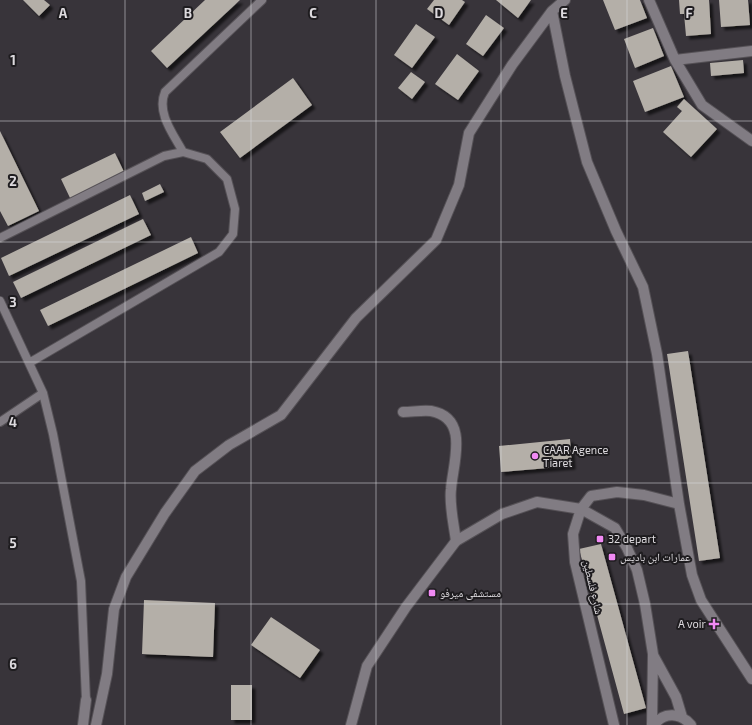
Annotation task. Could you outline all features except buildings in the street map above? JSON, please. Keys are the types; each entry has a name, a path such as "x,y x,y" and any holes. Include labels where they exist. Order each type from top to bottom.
{"street":[{"path":"96,725 107,674 114,609 126,577 166,513 196,472 229,445 281,415 356,318 436,240 459,185 470,133 512,66 552,11 565,0"},
{"path":"649,0 675,60 702,105 752,141"},
{"path":"552,11 565,76 587,162 616,231 643,286 657,354 679,504 692,575 701,600 752,679"},
{"path":"675,60 752,51"},
{"path":"403,412 431,411 445,417 455,429 457,452 450,491 456,541"},
{"path":"581,508 591,496 617,492 644,495 679,504"},
{"path":"351,725 367,666 406,607 456,541 502,514 537,502 581,508 615,528 627,548 637,570 645,604 653,654 653,725"},
{"name":"شارع فلسطين","path":"581,508 573,534 575,562 614,725"},
{"path":"653,654 676,697 682,717 691,725"},
{"path":"83,725 86,700"},
{"path":"355,708 356,725"},
{"path":"653,725 667,715 682,717"}],"lane":[{"path":"183,152 163,114 162,98 165,92 262,0"},
{"path":"0,238 164,156 183,152 207,159 227,179 235,208 233,234 219,252 29,364"},
{"path":"0,301 42,394 53,434 81,582 86,700"},
{"path":"0,422 42,394"}],"place":[{"name":"CAAR Agence Tiaret","path":"535,456"},
{"name":"32 depart","path":"600,539"},
{"name":"عمارات ابن باديس","path":"612,557"},
{"name":"مستشفى ميرفو","path":"432,593"},
{"name":"A voir","path":"714,624"}]}
